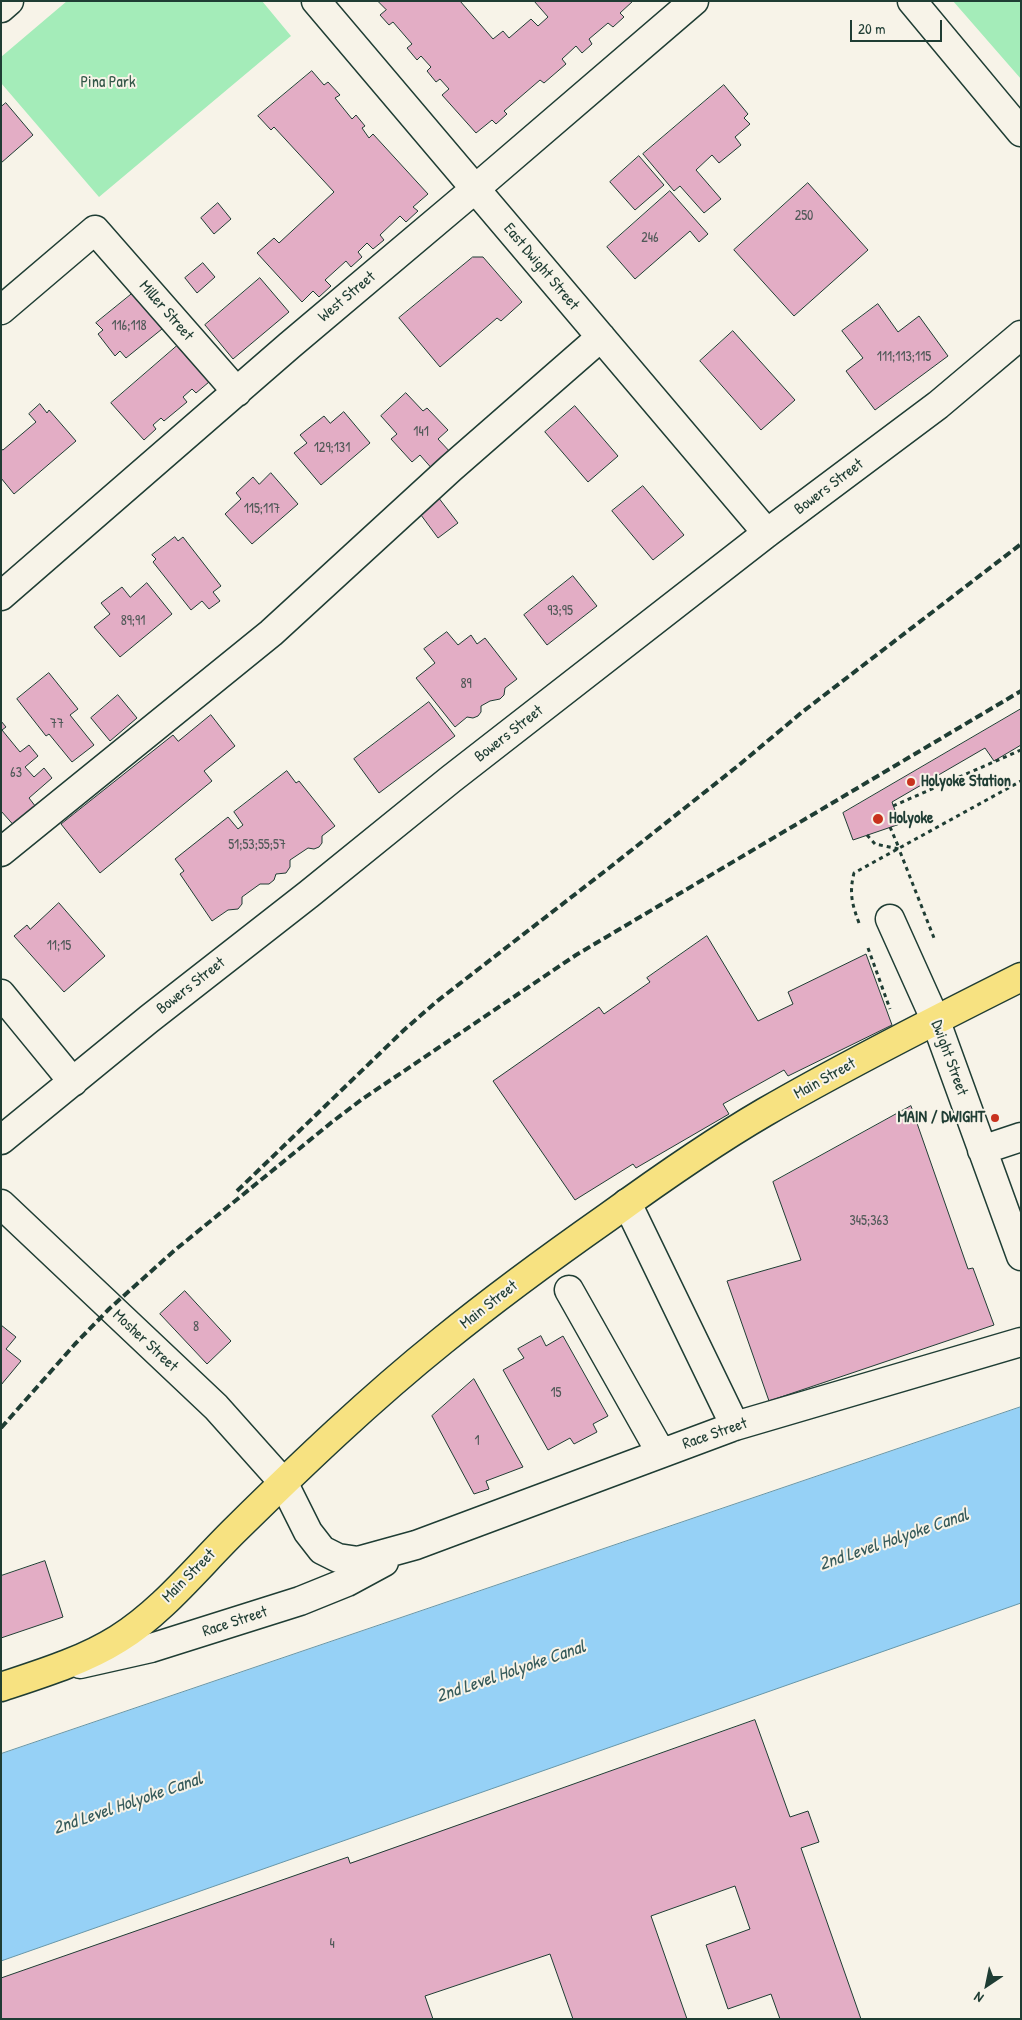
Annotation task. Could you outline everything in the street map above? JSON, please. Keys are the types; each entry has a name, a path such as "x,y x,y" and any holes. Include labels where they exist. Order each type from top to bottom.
{"main road":[{"name":"Main Street","path":"1,1687 45,1672 117,1640 136,1627 175,1591 283,1482 364,1408 441,1342 551,1257 686,1161 764,1112 935,1019 1021,976"}],"street":[{"path":"1,8 9,1"},
{"name":"East Dwight Street","path":"316,1 767,533"},
{"name":"West Street","path":"1,596 694,1"},
{"path":"912,1 1021,132"},
{"name":"Miller Street","path":"1,310 95,230 237,392"},
{"name":"Bowers Street","path":"1,1140 451,779 767,533 938,405 1021,335"},
{"path":"1,852 271,634 451,468 601,337"},
{"name":"Dwight Street","path":"890,919 935,1019 1021,1256"},
{"path":"1,994 73,1082"},
{"path":"982,1150 1021,1137"},
{"path":"627,1203 735,1426"},
{"name":"Mosher Street","path":"1,1204 216,1407 283,1482"},
{"path":"569,1290 661,1453"},
{"name":"Race Street","path":"283,1482 308,1532 322,1550 338,1558 358,1560 416,1545 735,1426 1021,1342"},
{"name":"Race Street","path":"45,1672 151,1648 300,1600 347,1582 416,1545"}],"path":[{"path":"893,806 1021,750"},
{"path":"860,927 850,889 854,873 1021,781"},
{"path":"890,827 899,849"},
{"path":"867,945 890,1009"}],"green space":[{"name":"Pina Park","path":"67,1 262,1 291,36 99,197 1,83 1,57"},
{"path":"953,1 1021,1 1021,79"}],"water":[{"name":"2nd Level Holyoke Canal","path":"1021,1407 1021,1603 1,1961 1,1754"}],"building":[{"path":"378,1 460,1 493,39 503,31 509,38 531,19 538,26 548,17 534,1 633,1 620,13 624,17 613,27 608,23 589,39 592,44 582,53 576,46 562,59 566,64 544,83 540,80 504,111 507,114 496,124 492,120 476,133 442,95 449,89 440,79 436,82 427,71 431,67 421,56 417,60 407,48 412,44 393,22 389,25 380,15 386,10"},
{"path":"312,71 324,85 328,82 340,95 335,98 352,119 356,115 365,126 362,128 369,138 373,134 428,194 413,207 418,211 406,222 400,216 380,235 384,240 373,249 367,243 358,252 362,257 351,267 346,261 325,280 331,286 319,297 313,291 302,302 257,253 274,238 279,243 334,192 274,127 271,130 258,116"},
{"path":"724,85 748,114 744,118 750,124 735,137 741,145 719,163 712,155 696,170 721,199 704,213 680,186 674,191 643,154"},
{"path":"6,103 33,135 1,163 1,107"},
{"path":"639,156 664,185 635,210 610,182"},
{"path":"808,183 868,250 794,316 734,250"},
{"path":"670,191 708,234 699,242 690,231 635,279 607,247"},
{"path":"218,203 231,219 214,234 201,218"},
{"path":"473,257 483,257 522,302 501,321 497,318 440,367 399,318"},
{"path":"203,263 215,277 197,293 185,278"},
{"path":"260,278 289,312 233,359 205,325"},
{"path":"133,293 162,329 126,358 120,351 115,356 98,334 103,330 96,323"},
{"path":"878,304 898,332 919,316 948,356 875,410 846,371 863,358 842,331"},
{"path":"733,331 795,400 761,430 700,361"},
{"path":"177,346 209,382 196,393 192,389 183,397 187,402 164,421 161,418 153,425 156,429 144,440 111,403"},
{"path":"406,393 423,411 427,408 448,430 438,439 452,454 434,471 420,455 412,462 391,439 397,434 381,416"},
{"path":"40,404 47,413 49,410 76,441 14,494 1,478 1,449 3,450 36,422 29,414"},
{"path":"575,406 618,456 588,482 545,432"},
{"path":"344,412 370,443 321,485 294,453 307,443 300,435 324,416 330,423"},
{"path":"271,473 298,504 252,544 225,514 241,499 236,493 253,477 259,484"},
{"path":"643,486 684,535 653,560 612,511"},
{"path":"438,497 458,523 438,538 418,511"},
{"path":"175,537 178,541 183,537 221,586 213,592 220,601 209,609 202,601 191,610 153,562 156,559 152,555"},
{"path":"573,576 597,606 547,645 524,615"},
{"path":"147,583 172,614 120,657 94,627 110,614 101,603 122,587 130,597"},
{"path":"447,632 458,645 471,635 477,644 485,638 517,679 505,688 504,695 500,699 490,701 481,706 481,712 478,716 473,718 467,717 455,727 416,678 435,663 424,649"},
{"path":"49,673 78,709 70,715 94,745 72,762 49,734 46,736 17,699"},
{"path":"118,695 137,718 110,741 91,718"},
{"path":"429,702 455,736 379,793 354,759"},
{"name":"Holyoke Station","path":"1021,709 1021,745 994,761 985,748 892,802 900,824 853,840 843,813"},
{"path":"211,715 235,746 204,771 212,781 100,873 61,824 173,735 178,741"},
{"path":"1,721 6,727 2,730 20,752 29,745 38,756 25,767 34,777 44,768 52,778 29,798 39,811 18,830 1,811"},
{"path":"287,771 296,783 299,781 335,826 322,836 322,843 319,847 314,849 308,848 290,860 290,867 286,873 276,874 274,880 269,884 260,884 242,897 242,904 238,909 228,910 212,921 180,874 184,871 175,859 228,817 238,829 243,825 234,812"},
{"path":"59,903 105,956 64,992 14,936 27,925 30,929"},
{"path":"707,936 758,1021 793,1004 788,992 866,954 892,1025 788,1076 784,1070 723,1104 729,1114 636,1168 633,1164 575,1200 493,1081 599,1007 604,1014 650,982 647,978"},
{"path":"911,1106 968,1269 973,1268 994,1325 769,1401 727,1281 801,1260 773,1182"},
{"path":"185,1291 231,1341 207,1364 160,1314"},
{"path":"1,1325 16,1337 6,1349 21,1361 1,1385"},
{"path":"541,1336 546,1346 563,1336 608,1416 593,1424 597,1432 574,1444 570,1438 548,1450 503,1370 524,1358 518,1349"},
{"path":"474,1379 523,1467 486,1481 489,1489 474,1494 432,1416"},
{"path":"45,1561 63,1617 1,1638 1,1576"},
{"path":"755,1720 790,1817 808,1811 819,1842 801,1848 861,2019 780,2019 771,1994 728,2009 706,1945 750,1929 735,1886 651,1916 687,2019 573,2019 550,1954 425,1996 433,2019 1,2019 1,1978 348,1857 350,1863"}],"railway":[{"path":"237,1191 404,1030 436,1002 609,868 739,765 801,713 1021,544"},
{"path":"1,1428 75,1344 109,1309 175,1250 361,1100 576,955 1021,691"}],"place":[{"name":"Holyoke Station","path":"911,782"},
{"name":"Holyoke","path":"878,819"},
{"name":"MAIN / DWIGHT","path":"995,1118"}]}
